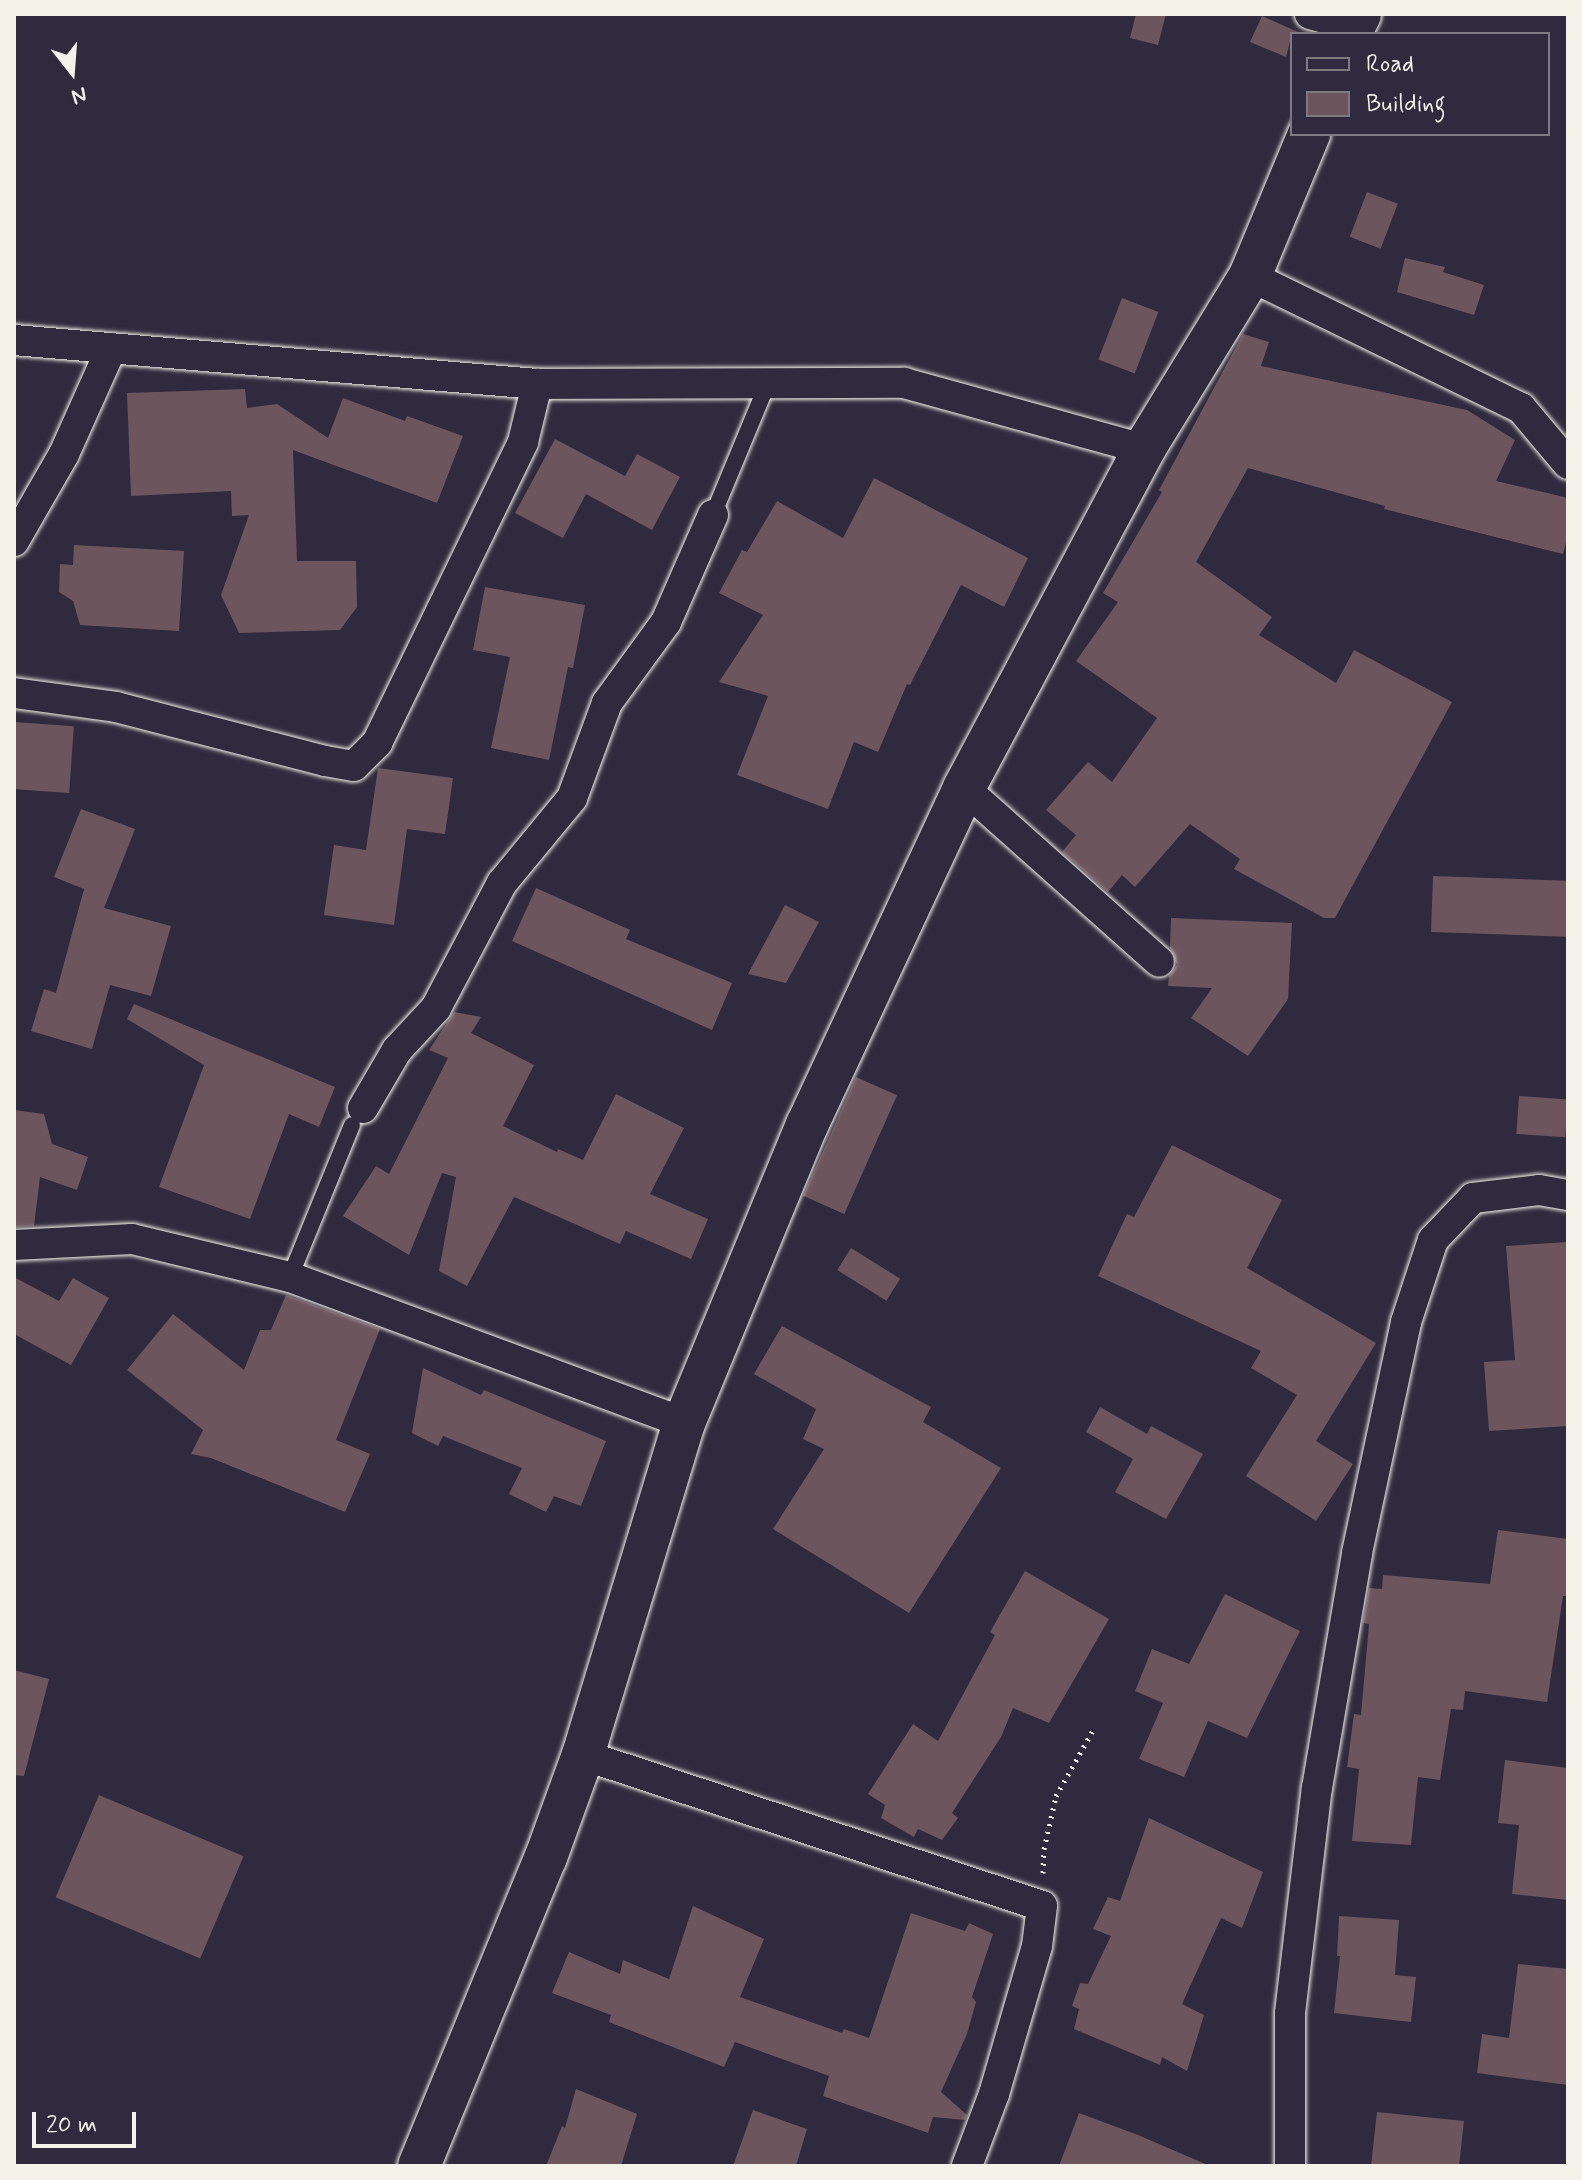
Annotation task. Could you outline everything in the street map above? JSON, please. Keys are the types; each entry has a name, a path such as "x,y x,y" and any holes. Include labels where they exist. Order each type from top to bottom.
{"street":[{"path":"1310,14 1354,25"},
{"path":"419,2166 546,1857 583,1755 684,1423 807,1125 964,788 1144,449 1250,276 1308,136"},
{"path":"1250,276 1521,408 1568,464"},
{"path":"14,340 537,384 904,383 1144,449"},
{"path":"14,541 64,454 111,349"},
{"path":"14,693 116,707 354,766 377,743 523,442 537,384"},
{"path":"357,1116 397,1050 436,1008 502,883 572,798 607,703 666,622 713,515"},
{"path":"964,788 1159,962"},
{"path":"1290,2166 1290,2013 1317,1788 1357,1553 1406,1322 1433,1240 1473,1198 1539,1190 1568,1195"},
{"path":"14,1245 132,1239 290,1277 684,1423"},
{"path":"583,1755 1042,1906 1037,1946 994,2094 967,2166"}],"lane":[{"path":"713,515 768,382"},
{"path":"290,1277 357,1116"}],"path":[{"path":"1042,1906 1044,1849 1056,1796 1093,1730"}],"building":[{"path":"1136,14 1166,14 1158,45 1130,38"},
{"path":"1262,16 1298,32 1290,32 1286,57 1250,42"},
{"path":"1367,192 1398,204 1381,249 1350,237"},
{"path":"1405,258 1445,267 1443,272 1484,285 1474,315 1397,292"},
{"path":"1122,298 1158,312 1135,374 1098,360"},
{"path":"1243,334 1269,342 1261,366 1467,410 1515,440 1496,481 1568,498 1568,535 1563,554 1384,509 1385,506 1248,468 1196,562 1272,617 1259,635 1336,683 1354,650 1452,702 1335,918 1324,918 1234,869 1240,859 1190,824 1135,887 1122,875 1108,892 1062,852 1076,835 1046,810 1088,762 1112,782 1157,718 1076,661 1118,602 1103,593 1162,492 1159,490"},
{"path":"245,389 247,408 277,404 328,438 343,398 405,421 407,416 463,436 437,503 293,450 297,561 356,561 357,607 340,630 239,633 221,595 249,515 232,516 231,491 131,496 127,393"},
{"path":"555,439 625,476 637,454 680,477 652,530 586,494 563,538 515,513"},
{"path":"874,478 1028,558 1004,607 961,585 910,685 907,684 878,752 854,742 828,809 737,775 768,696 719,682 763,615 719,593 742,550 747,552 777,501 843,538"},
{"path":"74,545 184,551 179,631 80,625 73,601 59,592 60,564 73,565"},
{"path":"485,587 585,605 573,668 568,667 549,760 491,748 510,657 473,650"},
{"path":"14,722 74,726 69,793 14,789"},
{"path":"378,768 453,778 445,834 407,829 394,925 324,915 334,845 366,850"},
{"path":"81,809 135,829 104,908 171,926 151,996 110,985 92,1049 31,1031 44,989 56,993 84,889 54,877"},
{"path":"1433,876 1568,881 1566,937 1431,932"},
{"path":"536,888 630,930 626,939 732,983 712,1030 512,941"},
{"path":"785,905 819,922 786,983 748,974"},
{"path":"1171,918 1292,923 1288,999 1248,1056 1191,1018 1212,988 1168,986 1169,976 1177,965 1170,948"},
{"path":"134,1004 335,1087 319,1127 289,1114 250,1219 159,1187 204,1065 127,1019"},
{"path":"454,1012 481,1017 471,1033 534,1065 503,1126 557,1152 558,1149 583,1160 616,1094 684,1128 650,1194 708,1219 691,1259 626,1231 620,1244 514,1197 467,1286 439,1271 456,1177 442,1173 409,1255 343,1216 376,1166 389,1174 448,1058 429,1050"},
{"path":"856,1077 897,1095 844,1214 803,1196"},
{"path":"1519,1096 1568,1099 1565,1137 1516,1134"},
{"path":"14,1110 44,1114 52,1144 88,1157 77,1190 40,1177 34,1226 14,1227"},
{"path":"1172,1145 1282,1200 1247,1268 1376,1343 1316,1441 1353,1464 1316,1521 1246,1476 1297,1395 1251,1368 1261,1351 1098,1276 1127,1214 1134,1217"},
{"path":"1568,1242 1568,1426 1489,1431 1484,1362 1515,1360 1506,1246"},
{"path":"851,1248 900,1279 886,1301 837,1270"},
{"path":"14,1277 59,1301 73,1278 109,1298 71,1365 14,1334"},
{"path":"286,1295 380,1329 336,1440 370,1454 345,1512 211,1458 191,1454 203,1430 127,1370 173,1314 244,1370 260,1330 271,1330"},
{"path":"782,1326 931,1407 923,1422 1001,1468 909,1613 773,1529 824,1449 803,1439 816,1409 754,1374"},
{"path":"423,1368 481,1395 484,1390 606,1441 581,1506 554,1496 546,1512 509,1494 522,1468 443,1436 438,1446 412,1433"},
{"path":"1100,1407 1147,1434 1151,1426 1203,1454 1166,1519 1115,1492 1133,1459 1086,1432"},
{"path":"1498,1530 1568,1539 1568,1596 1563,1596 1547,1702 1465,1691 1463,1710 1451,1709 1440,1780 1418,1777 1411,1845 1352,1841 1359,1769 1347,1767 1354,1714 1361,1715 1369,1624 1363,1623 1369,1588 1382,1589 1383,1575 1490,1584"},
{"path":"1025,1571 1109,1619 1049,1723 1013,1708 1001,1737 952,1813 958,1818 942,1840 918,1829 914,1837 881,1818 885,1805 868,1794 913,1724 938,1741 995,1635 990,1632"},
{"path":"1225,1594 1300,1631 1247,1738 1208,1721 1184,1777 1139,1759 1163,1703 1135,1691 1152,1649 1189,1664"},
{"path":"14,1670 49,1679 24,1776 14,1775"},
{"path":"1505,1760 1568,1768 1568,1900 1512,1894 1519,1825 1498,1823"},
{"path":"99,1795 244,1856 200,1959 56,1897"},
{"path":"1149,1818 1263,1872 1242,1928 1221,1918 1182,2004 1204,2015 1187,2071 1162,2057 1160,2065 1074,2029 1079,2009 1072,2006 1080,1983 1088,1984 1111,1936 1093,1929 1108,1897 1120,1901"},
{"path":"693,1906 764,1939 740,1997 842,2033 844,2029 869,2038 911,1913 965,1931 969,1923 993,1934 972,1997 976,2002 967,2034 941,2092 967,2115 965,2120 933,2117 928,2133 823,2096 829,2076 735,2042 724,2067 609,2022 611,2015 552,1993 569,1952 620,1974 623,1960 669,1979"},
{"path":"1339,1916 1399,1920 1395,1975 1416,1977 1411,2022 1334,2013 1340,1956 1337,1956"},
{"path":"1518,1964 1568,1969 1568,2085 1477,2073 1482,2034 1509,2038"},
{"path":"576,2089 637,2114 621,2166 546,2166 562,2126 565,2128"},
{"path":"753,2110 807,2129 796,2166 733,2166"},
{"path":"1377,2112 1464,2121 1459,2166 1371,2166"},
{"path":"1079,2113 1138,2135 1210,2166 1059,2166"}]}
